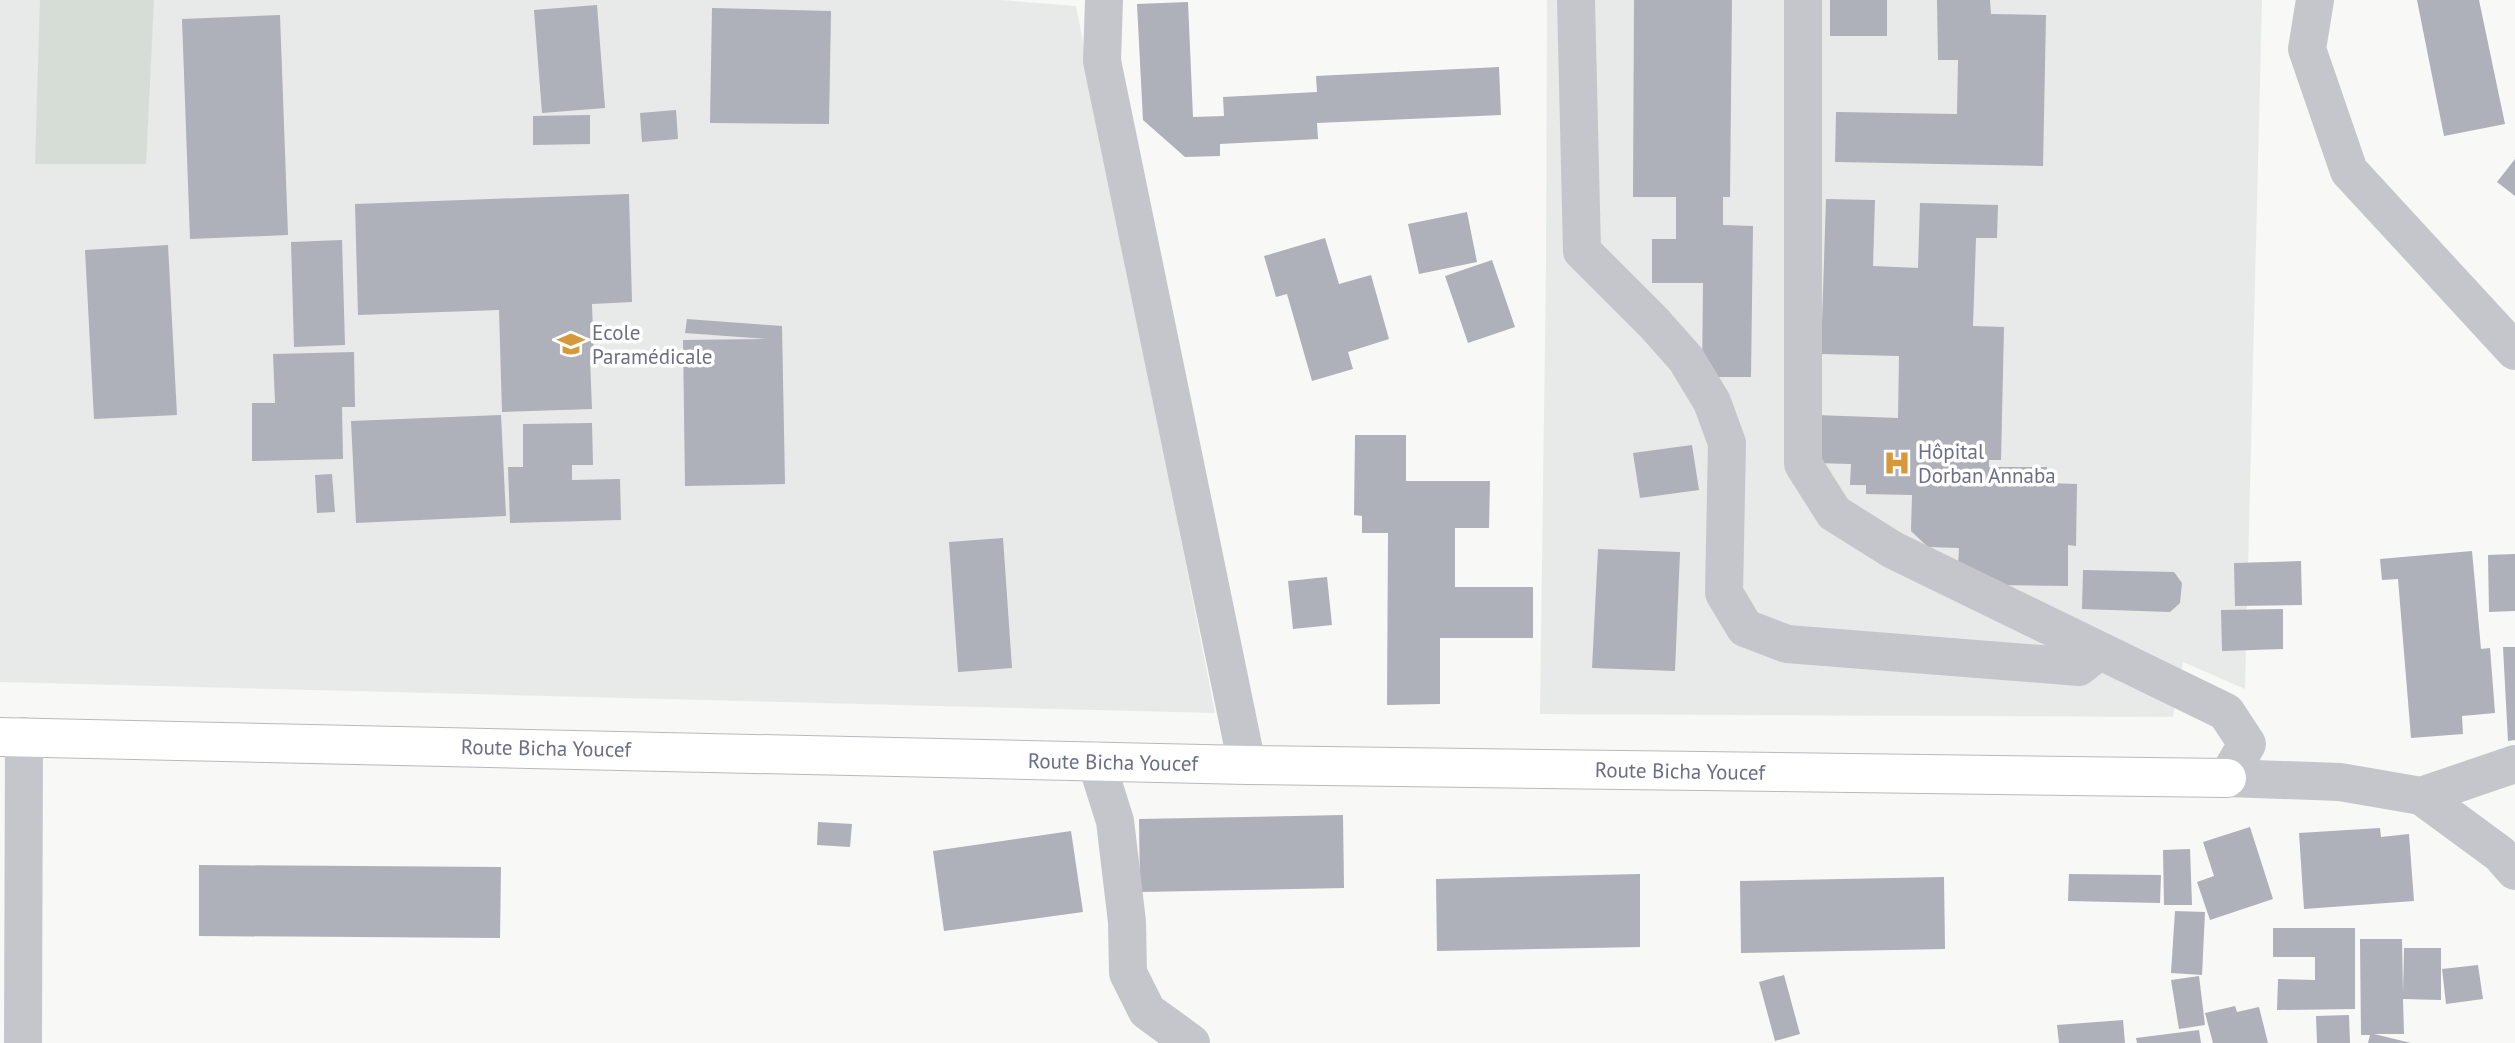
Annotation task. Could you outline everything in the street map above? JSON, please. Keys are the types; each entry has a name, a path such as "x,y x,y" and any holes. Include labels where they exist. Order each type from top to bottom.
{"main road":[{"name":"Route Bicha Youcef","path":"12,736 1248,765 2227,778"}],"street":[{"path":"1104,0 1102,61 1248,765"},
{"path":"1576,0 1582,251 1686,359 1712,402 1727,443 1724,593 1745,628 1787,644 2079,667 2099,651"},
{"path":"1803,0 1803,464 1835,513 1893,550 2226,712 2247,744 2227,778 2340,782 2421,796 2500,854 2515,871"},
{"path":"2315,0 2307,49 2349,171 2515,351"},
{"path":"12,736 23,1043"},
{"path":"1096,761 1115,821 1127,922 1128,973 1147,1011 1191,1043"},
{"path":"2421,796 2515,764"}],"shaded area":[{"name":"Ecole Paramédicale","path":"0,0 1001,0 1076,6 1215,713 0,682"},
{"path":"40,0 154,0 146,164 35,164"},
{"name":"Hôpital Dorban Annaba","path":"1547,0 2262,0 2245,689 2183,662 2173,717 1540,714"}],"building":[{"path":"1634,0 1732,0 1730,197 1723,197 1723,225 1753,226 1751,377 1702,377 1703,283 1652,283 1652,239 1676,239 1676,197 1633,197"},
{"path":"1830,0 1887,0 1887,36 1830,36"},
{"path":"1937,0 1990,0 1991,14 2046,15 2043,166 1835,162 1836,112 1957,114 1958,60 1938,60"},
{"path":"2417,0 2479,0 2505,124 2444,136"},
{"path":"1188,2 1193,117 1224,116 1223,97 1317,92 1316,76 1499,67 1501,115 1317,123 1318,139 1220,144 1220,156 1185,157 1143,120 1137,4"},
{"path":"597,5 605,108 542,113 534,10"},
{"path":"712,8 831,11 829,124 710,123"},
{"path":"280,15 288,235 190,239 182,19"},
{"path":"676,110 678,139 642,142 640,113"},
{"path":"590,115 590,144 533,145 533,116"},
{"path":"2515,159 2515,196 2497,182"},
{"path":"629,194 632,302 592,304 592,409 502,412 499,310 358,315 355,204"},
{"path":"1826,199 1875,200 1873,266 1918,268 1920,203 1998,205 1997,238 1976,238 1973,326 2004,327 2001,460 1989,460 1989,467 2047,467 2047,483 2077,484 2076,546 2068,545 2068,586 1995,585 1958,566 1959,548 1928,547 1911,531 1912,495 1866,494 1866,485 1850,485 1851,464 1815,463 1816,415 1898,418 1899,356 1821,354"},
{"path":"1467,212 1477,262 1419,274 1408,224"},
{"path":"1325,238 1339,284 1371,275 1389,339 1348,352 1353,369 1312,381 1287,294 1276,297 1264,256"},
{"path":"342,240 345,345 294,347 291,242"},
{"path":"168,245 177,415 94,419 85,250"},
{"path":"1492,260 1515,327 1468,343 1445,276"},
{"path":"687,319 782,326 785,484 685,486 683,340 767,339 685,333"},
{"path":"354,352 355,407 342,407 343,459 252,461 252,403 275,403 273,354"},
{"path":"501,415 506,516 356,523 351,421"},
{"path":"592,423 593,465 572,465 572,480 620,479 621,520 510,523 508,467 523,467 523,424"},
{"path":"1355,435 1406,435 1406,481 1490,481 1489,528 1455,528 1455,587 1533,587 1533,638 1440,638 1440,704 1387,705 1388,533 1362,533 1362,516 1354,515"},
{"path":"1692,445 1699,490 1640,498 1633,453"},
{"path":"332,474 335,512 317,513 315,475"},
{"path":"1003,538 1012,668 958,672 949,542"},
{"path":"1598,549 1680,552 1675,671 1592,668"},
{"path":"2472,551 2481,649 2490,648 2495,713 2462,716 2463,734 2411,738 2398,579 2382,580 2380,559"},
{"path":"2515,554 2515,611 2489,612 2488,555"},
{"path":"2301,561 2302,605 2235,606 2234,563"},
{"path":"2083,570 2174,572 2182,583 2180,603 2170,612 2082,609"},
{"path":"1327,577 1332,625 1293,629 1288,581"},
{"path":"2283,609 2283,649 2222,651 2221,610"},
{"path":"2503,647 2515,647 2515,740 2508,741"},
{"path":"1343,815 1344,888 1140,892 1139,819"},
{"path":"818,822 852,824 850,847 817,845"},
{"path":"2250,827 2273,899 2210,920 2197,882 2214,876 2203,842"},
{"path":"2380,828 2381,837 2409,834 2414,901 2304,909 2299,833"},
{"path":"1071,831 1083,912 944,931 933,851"},
{"path":"2190,849 2192,905 2164,905 2163,850"},
{"path":"199,865 501,867 500,938 199,936"},
{"path":"1640,874 1640,947 1437,951 1436,879"},
{"path":"2069,874 2161,875 2160,903 2068,901"},
{"path":"1944,877 1945,949 1741,953 1740,881"},
{"path":"2175,911 2205,912 2202,975 2171,973"},
{"path":"2273,928 2355,928 2355,1009 2277,1010 2278,979 2315,980 2315,957 2273,957"},
{"path":"2360,939 2402,939 2403,994 2404,948 2441,948 2441,1000 2403,999 2404,1034 2374,1034 2411,1043 2368,1043 2370,1035 2361,1035"},
{"path":"2478,965 2483,999 2446,1004 2442,969"},
{"path":"1784,975 1800,1034 1775,1041 1759,982"},
{"path":"2199,976 2205,1025 2179,1029 2171,980"},
{"path":"2235,1006 2237,1012 2259,1007 2268,1043 2213,1043 2205,1013"},
{"path":"2349,1015 2350,1043 2317,1043 2316,1016"},
{"path":"2123,1020 2125,1043 2059,1043 2057,1025"},
{"path":"2199,1030 2201,1043 2137,1043 2136,1038"}],"place":[{"name":"Ecole Paramédicale","path":"571,344"},
{"name":"Hôpital Dorban Annaba","path":"1897,463"}]}
